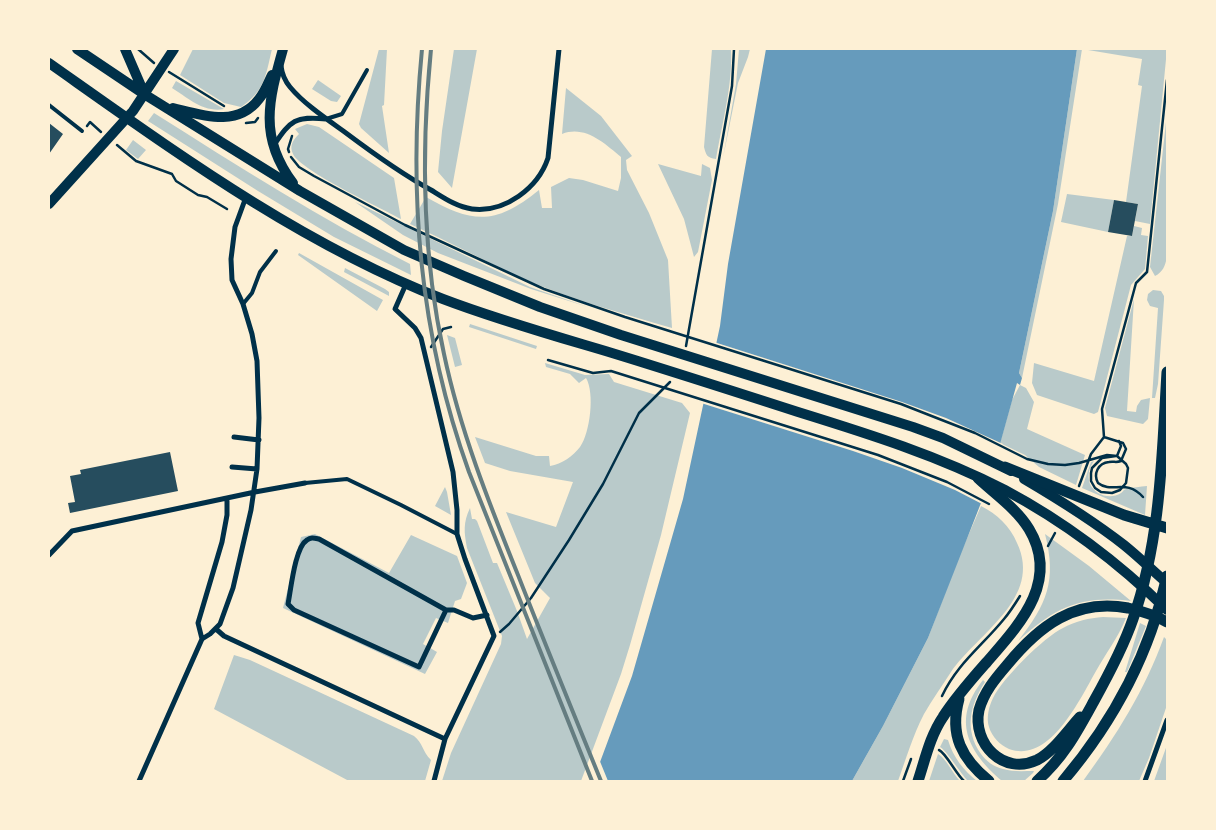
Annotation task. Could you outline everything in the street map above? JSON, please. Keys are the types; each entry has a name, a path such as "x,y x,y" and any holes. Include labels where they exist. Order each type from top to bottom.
{"main road":[{"path":"77,49 144,94 300,190 357,224 413,253 518,298 621,334 913,427 943,438 1005,468 1124,515 1167,528"},
{"path":"125,49 144,94"},
{"path":"49,204 133,111 174,49"},
{"path":"282,49 270,102 270,134 286,174 300,190"},
{"path":"163,105 210,117 232,117 253,106 260,98 279,61"},
{"path":"49,63 160,141 246,198 343,254 406,284 494,317 876,436 926,455 1017,497 1069,529 1120,567 1167,610"},
{"path":"1037,781 1068,748 1116,662 1128,633 1145,577 1158,506 1167,372"},
{"path":"1005,468 1083,515 1124,545 1167,582"},
{"path":"918,781 943,717 1020,622 1033,600 1039,578 1039,559 1034,540 1025,524 978,478"},
{"path":"1063,781 1086,752 1118,704 1136,669 1157,615 1167,576"},
{"path":"1090,707 1048,751 1030,762 1009,762 999,758 987,748 978,728 978,716 987,689 1025,644 1050,623 1066,614 1095,607 1119,607 1145,612 1167,622"},
{"path":"963,691 956,715 960,746 969,762 989,781"},
{"path":"1074,781 1086,752"}],"street":[{"path":"279,61 289,86 326,119 396,170 455,204 472,209 485,209 498,206 524,193 546,166 559,49"},
{"path":"274,146 287,126 292,122 310,117 326,119"},
{"path":"139,781 202,638 220,624 233,588 255,492 258,469 257,361 252,334 243,304 232,280 231,259 235,227 246,198"},
{"path":"406,284 395,309 415,328 421,338 453,472 458,534 465,559 494,636 445,739 434,781"},
{"path":"234,437 258,440"},
{"path":"232,467 258,469"},
{"path":"49,555 72,531 305,483"},
{"path":"202,638 198,623 222,542 227,514 227,498"},
{"path":"446,610 420,668 294,610 288,604 298,553 305,541 312,537 446,610 454,610 473,618 487,615"},
{"path":"216,629 224,636 445,739"},
{"path":"1144,781 1167,720"}],"lane":[{"path":"326,119 342,114 367,70"},
{"path":"49,105 82,131"},
{"path":"243,304 252,293 260,272 276,251"},
{"path":"305,483 347,479 458,534"}],"path":[{"path":"685,352 732,86 734,49"},
{"path":"182,80 229,109"},
{"path":"1091,454 1104,437 1102,409 1136,284 1147,272 1167,80"},
{"path":"82,131 90,122 103,133"},
{"path":"291,130 294,133 288,149 290,156 299,167 405,225 544,289 626,317 901,404 975,434 1032,461 1065,465 1079,463 1107,454 1117,456 1122,459 1128,468 1127,479 1124,486 1116,492 1105,493 1097,490 1091,481 1092,468 1102,458 1117,456 1121,446 1119,441"},
{"path":"116,145 136,161 172,174 176,181 198,196 208,197 227,210"},
{"path":"430,349 443,329 451,327"},
{"path":"548,360 593,373 611,371 878,455 947,482 994,507"},
{"path":"494,636 509,624 531,598 599,491 639,413 671,382"},
{"path":"1104,437 1119,441 1126,447 1121,461 1101,464 1096,474 1100,485 1106,487 1127,487 1143,497"},
{"path":"990,640 1012,613 1024,590"},
{"path":"939,750 944,752 954,770 964,781"}],"shaded area":[{"path":"193,49 272,49 266,74 260,88 241,107 224,103 180,75"},
{"path":"379,49 387,49 384,105 382,106 389,153 359,124"},
{"path":"454,49 477,49 452,188 438,172"},
{"path":"712,49 731,49 729,90 716,159 707,156 704,147"},
{"path":"739,49 750,49 738,83 723,158 736,84"},
{"path":"1077,49 1082,49 1058,204 1022,378 1019,373 1053,211"},
{"path":"1088,49 1167,49 1150,224 1135,221 1138,204 1126,202 1142,86 1138,85 1142,59"},
{"path":"318,80 341,96 337,102 331,101 312,89"},
{"path":"176,81 224,109 210,109 190,100 172,88"},
{"path":"566,88 601,116 632,156 626,160 627,170 649,213 668,260 672,328 595,305 539,285 410,224 426,197 457,212 484,217 510,210 539,190 542,208 552,208 551,187 569,178 583,180 618,191 621,178 621,157 594,137 579,132 562,134"},
{"path":"154,113 312,210 410,264 411,275 334,237 258,191 148,121"},
{"path":"1167,113 1167,257 1160,273 1155,276 1150,267"},
{"path":"307,124 319,127 394,178 401,219 325,179 299,161 291,148 293,141 299,134 295,129"},
{"path":"133,140 146,150 138,159 126,150"},
{"path":"658,164 701,176 702,164 710,168 712,180 698,252 694,257 684,219"},
{"path":"1067,194 1114,200 1108,232 1061,222"},
{"path":"355,202 530,287 588,307 531,289 438,253 403,235"},
{"path":"1134,226 1142,228 1141,235 1148,236 1145,269 1131,285 1098,412 1094,414 1037,395 1032,383 1034,363 1094,381 1127,236 1132,236"},
{"path":"299,253 383,300 377,311 298,255"},
{"path":"345,268 385,289 389,292 389,296 344,272"},
{"path":"1153,290 1161,291 1164,296 1158,384 1155,398 1152,398 1158,308 1150,306 1147,300 1148,294"},
{"path":"1134,299 1127,411 1136,412 1141,400 1150,398 1148,419 1143,424 1107,416 1105,408"},
{"path":"470,324 537,346 536,349 469,327"},
{"path":"447,335 455,338 462,365 455,367"},
{"path":"545,363 585,375 609,374 614,382 682,403 690,413 661,535 621,674 581,781 442,781 451,753 501,644 502,636 467,548 465,528 470,508 472,519 477,521 493,563 497,563 527,639 550,598 535,583 506,512 556,527 573,482 510,471 485,463 475,437 536,456 549,456 550,466 571,456 580,447 589,423 591,403 589,385 586,378 579,383 570,374 546,367"},
{"path":"1020,385 1026,388 1034,402 1027,429 1085,455 1076,485 1039,467 1025,455 1000,443 1012,400"},
{"path":"1094,461 1089,472 1089,481 1092,488 1099,494 1112,496 1121,493 1125,489 1147,486 1145,515 1082,488 1091,462"},
{"path":"445,487 447,492 451,515 435,506"},
{"path":"981,506 1002,521 1011,531 1017,543 1023,563 1021,581 1015,598 1004,614 951,672 930,704 916,730 898,781 852,781 883,726 928,638 958,559"},
{"path":"315,534 389,573 411,535 457,556 467,583 461,599 455,601 448,623 436,618 423,644 437,652 425,674 283,608 301,537"},
{"path":"1045,534 1089,566 1131,601 1097,600 1070,606 1045,620 1018,641 1036,615 1047,591 1050,565"},
{"path":"1103,617 1126,618 1116,639 1062,726 1038,747 1024,751 1009,749 1002,745 990,731 988,716 993,698 1005,680 1035,649 1055,633 1078,622"},
{"path":"1140,623 1146,626 1127,672 1125,672"},
{"path":"1164,637 1167,640 1167,705 1139,781 1083,781 1129,712 1148,676"},
{"path":"234,655 250,660 414,736 431,760 425,781 349,781 214,709"},
{"path":"983,680 985,682 976,700 971,718 972,736 981,754 996,767 1011,771 1034,771 1024,781 1002,781 980,759 968,735 966,722 968,709 973,695"},
{"path":"944,739 948,740 960,763 977,781 968,781 940,747"},
{"path":"1167,745 1166,781 1154,781"},
{"path":"938,754 944,759 960,781 929,781"}],"water":[{"path":"766,49 1077,49 1053,211 1019,373 1022,378 1020,385 1017,383 990,480 928,638 883,726 852,781 593,781 632,676 683,499 720,326 728,264"}],"pier":[{"path":"714,342 902,402 946,418 1003,444 984,505 955,490 902,468 701,403"},
{"path":"599,759 608,781 591,781"}],"building":[{"path":"49,123 63,134 49,154"},
{"path":"1114,200 1138,204 1132,236 1108,232"},
{"path":"170,452 178,491 70,513 68,503 75,502 70,476 81,474 80,470"}],"railway":[{"path":"422,49 416,157 418,210 421,263 428,315 439,368 452,420 469,472 592,781"},
{"path":"431,49 426,125 426,202 431,278 444,354 458,410 486,493 601,781"}]}
